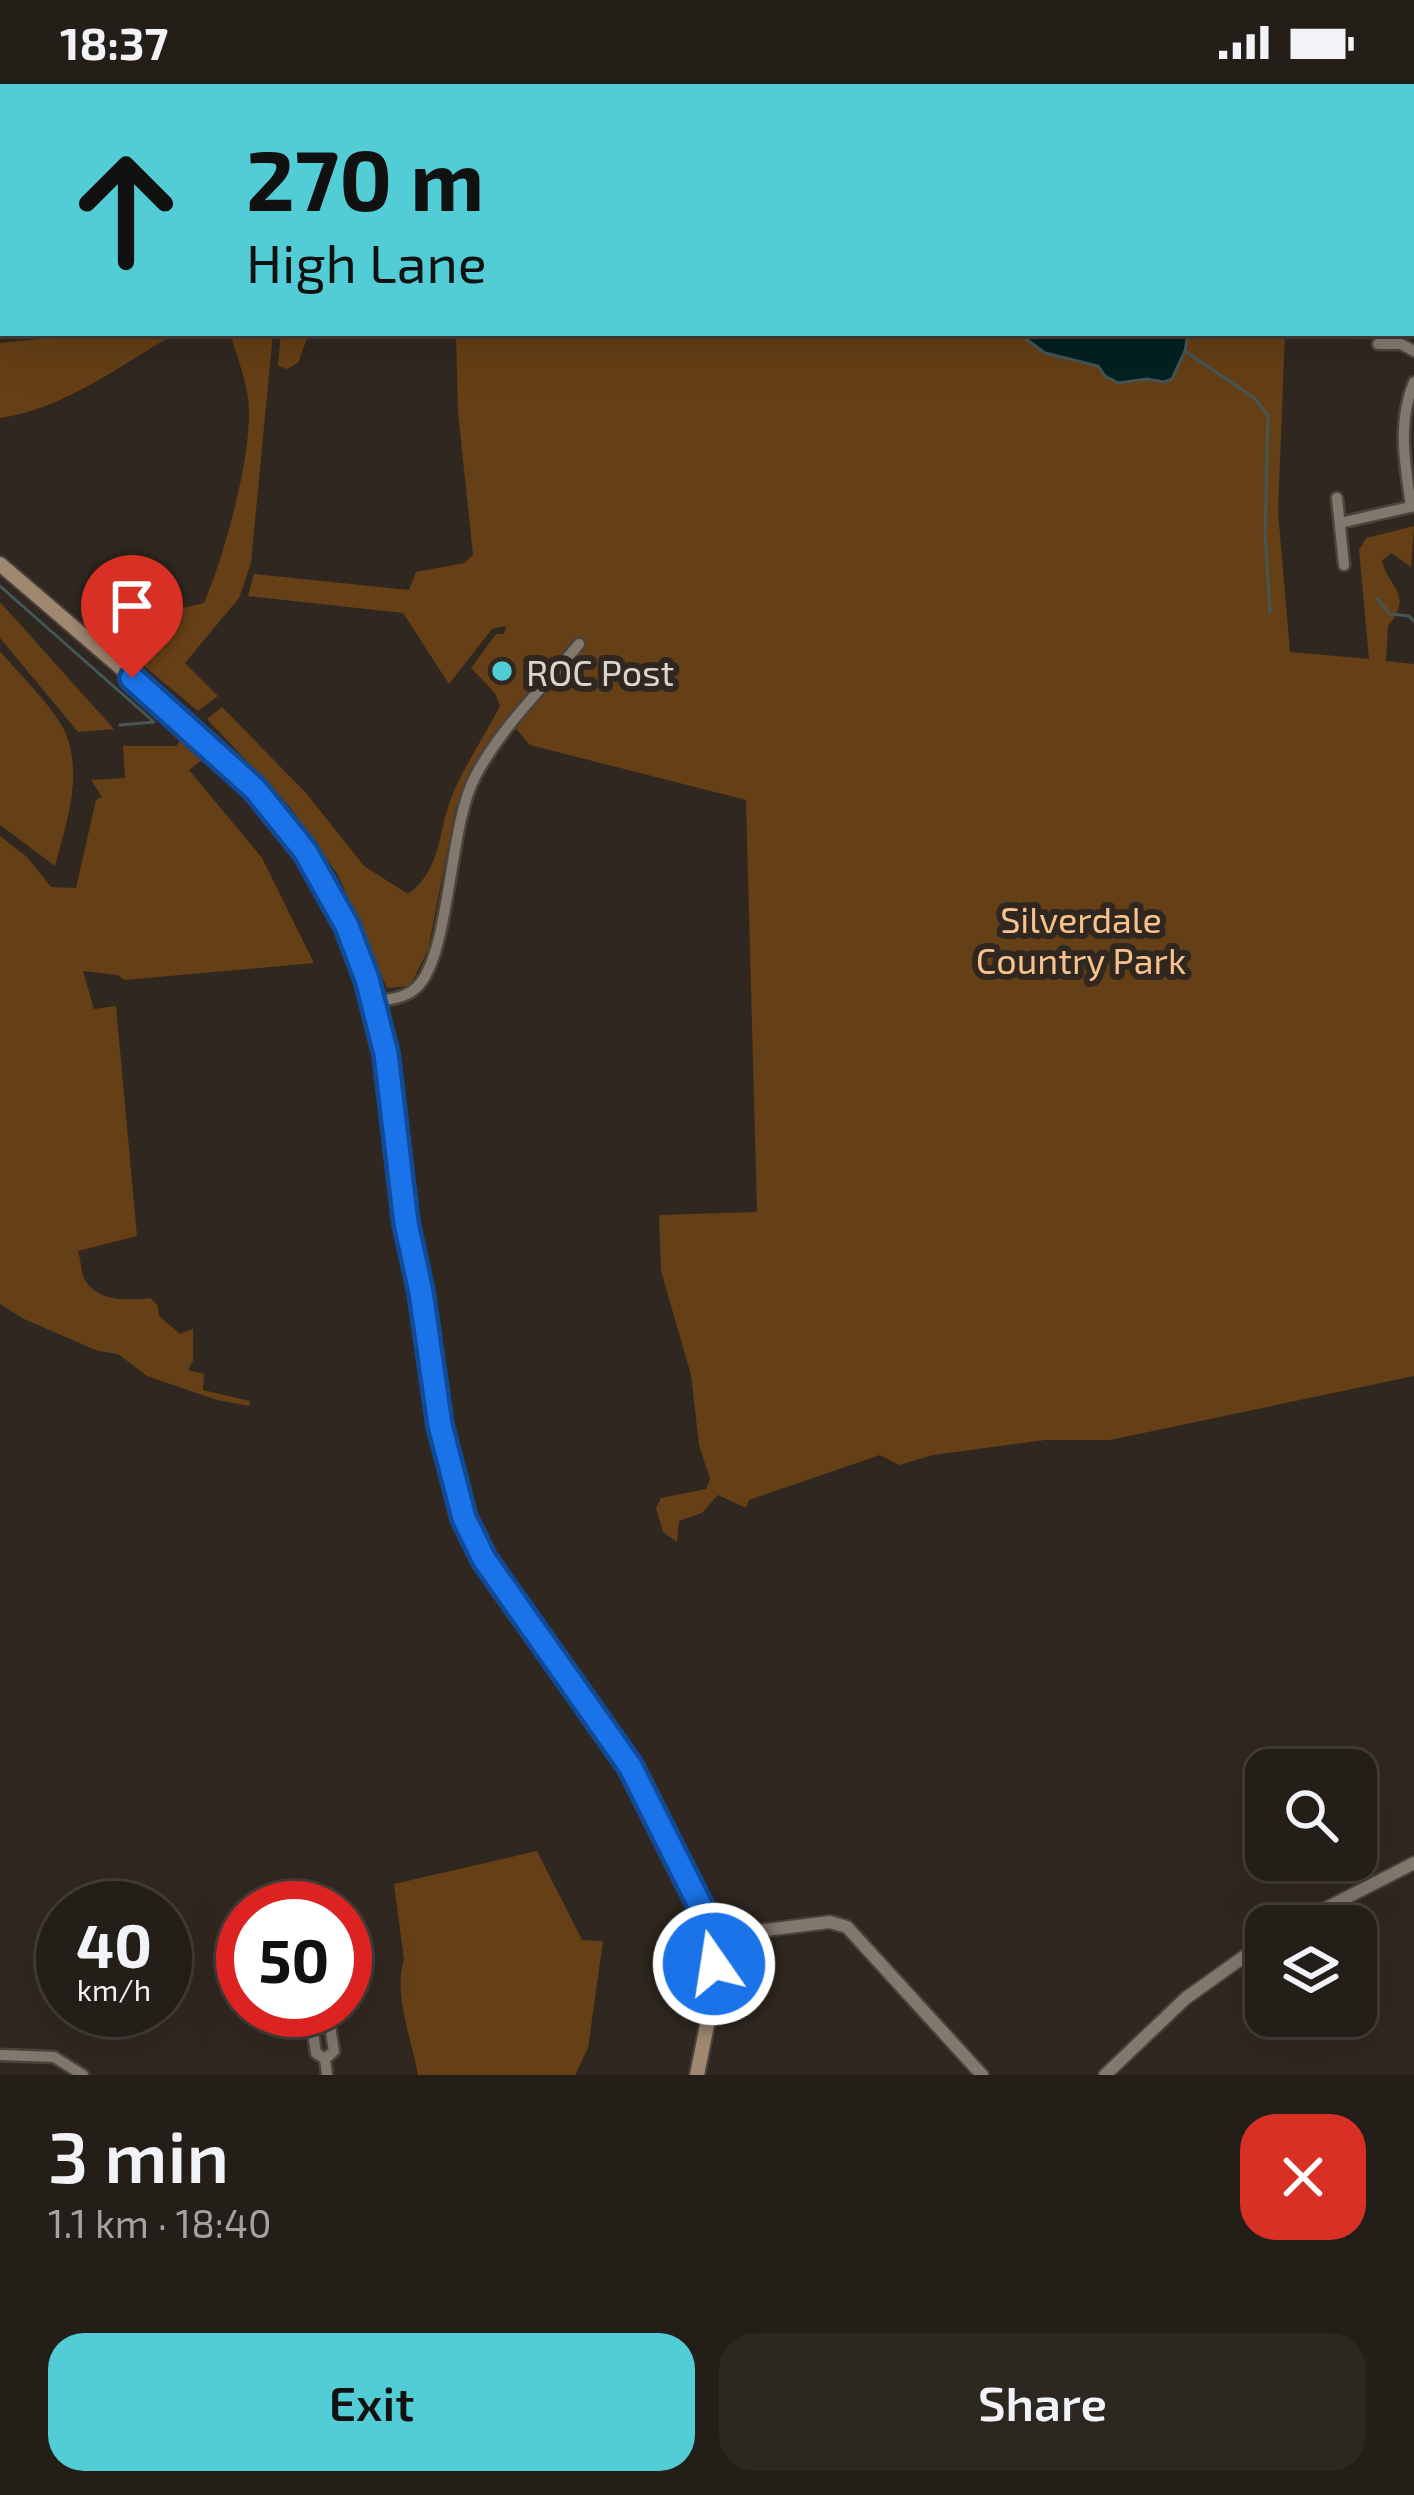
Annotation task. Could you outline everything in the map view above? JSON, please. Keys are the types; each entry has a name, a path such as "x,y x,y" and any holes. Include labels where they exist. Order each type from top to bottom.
{"main road":[{"path":"0,564 190,727 274,811 335,901 374,1002 392,1096 406,1223 454,1492 484,1559 630,1766 711,1930 711,2005 697,2075"}],"street":[{"path":"1378,344 1400,344 1414,351"},
{"path":"1340,524 1413,506 1402,441 1414,382"},
{"path":"1337,498 1344,565"},
{"path":"374,1002 406,995 424,977 435,949 463,807 474,778 500,736 579,644"},
{"path":"1332,1905 1414,1863"},
{"path":"711,1930 750,1932 830,1922 847,1927 982,2075"},
{"path":"1105,2075 1193,1992 1245,1955"},
{"path":"0,2055 54,2057 83,2075"},
{"path":"325,2059 327,2075"}],"green space":[{"path":"171,336 69,396 0,418 0,343"},
{"path":"231,336 273,336 251,563 239,598 185,663 218,696 198,711 97,627 204,603 229,531 247,444 243,373"},
{"path":"281,336 308,336 298,363 287,369 278,366"},
{"name":"Silverdale Country Park","path":"456,336 1285,336 1278,511 1290,652 1369,659 1359,550 1366,538 1414,526 1411,567 1391,553 1382,561 1399,599 1388,626 1386,661 1414,664 1414,1376 1110,1440 1045,1440 933,1455 899,1465 880,1455 749,1500 746,1508 718,1495 702,1513 679,1521 677,1542 663,1532 656,1508 661,1498 706,1489 710,1479 699,1445 691,1375 661,1271 659,1215 757,1212 746,800 530,745 513,725 554,666 513,710 481,757 456,806 428,950 410,986 387,988 338,875 290,807 207,719 222,707 306,793 364,866 408,894 420,884 434,860 454,791 500,706 495,693 471,668 506,626 492,629 449,684 403,613 248,596 254,574 409,590 416,572 464,563 473,555 458,412"},
{"path":"0,602 114,729 78,732 0,638"},
{"path":"0,651 54,714 71,750 71,800 55,866 0,825"},
{"path":"180,741 202,760 189,770 262,858 314,963 125,980 83,971 94,1009 116,1006 137,1236 78,1251 85,1280 98,1293 150,1298 159,1316 180,1334 193,1329 193,1361 188,1370 204,1374 203,1390 250,1401 249,1406 147,1376 118,1354 98,1351 0,1304 0,836 27,857 51,887 76,888 96,800 102,797 91,780 125,778 123,746 176,746"},
{"path":"537,1851 582,1940 603,1941 588,2048 575,2075 418,2075 402,2003 404,1960 394,1884"}],"water":[{"path":"1022,336 1188,336 1172,379 1164,382 1118,383 1098,366 1045,353"}],"waterway":[{"path":"1185,351 1254,398 1268,415 1265,535 1270,612"},
{"path":"0,586 154,722 120,725"},
{"path":"1377,599 1390,614 1414,621"}],"place":[{"name":"ROC Post","path":"502,671"}],"route":[{"path":"132,678 255,789 305,851 347,926 367,979 386,1054 406,1223 454,1492 484,1559 630,1766 706,1917 714,1964"}]}
